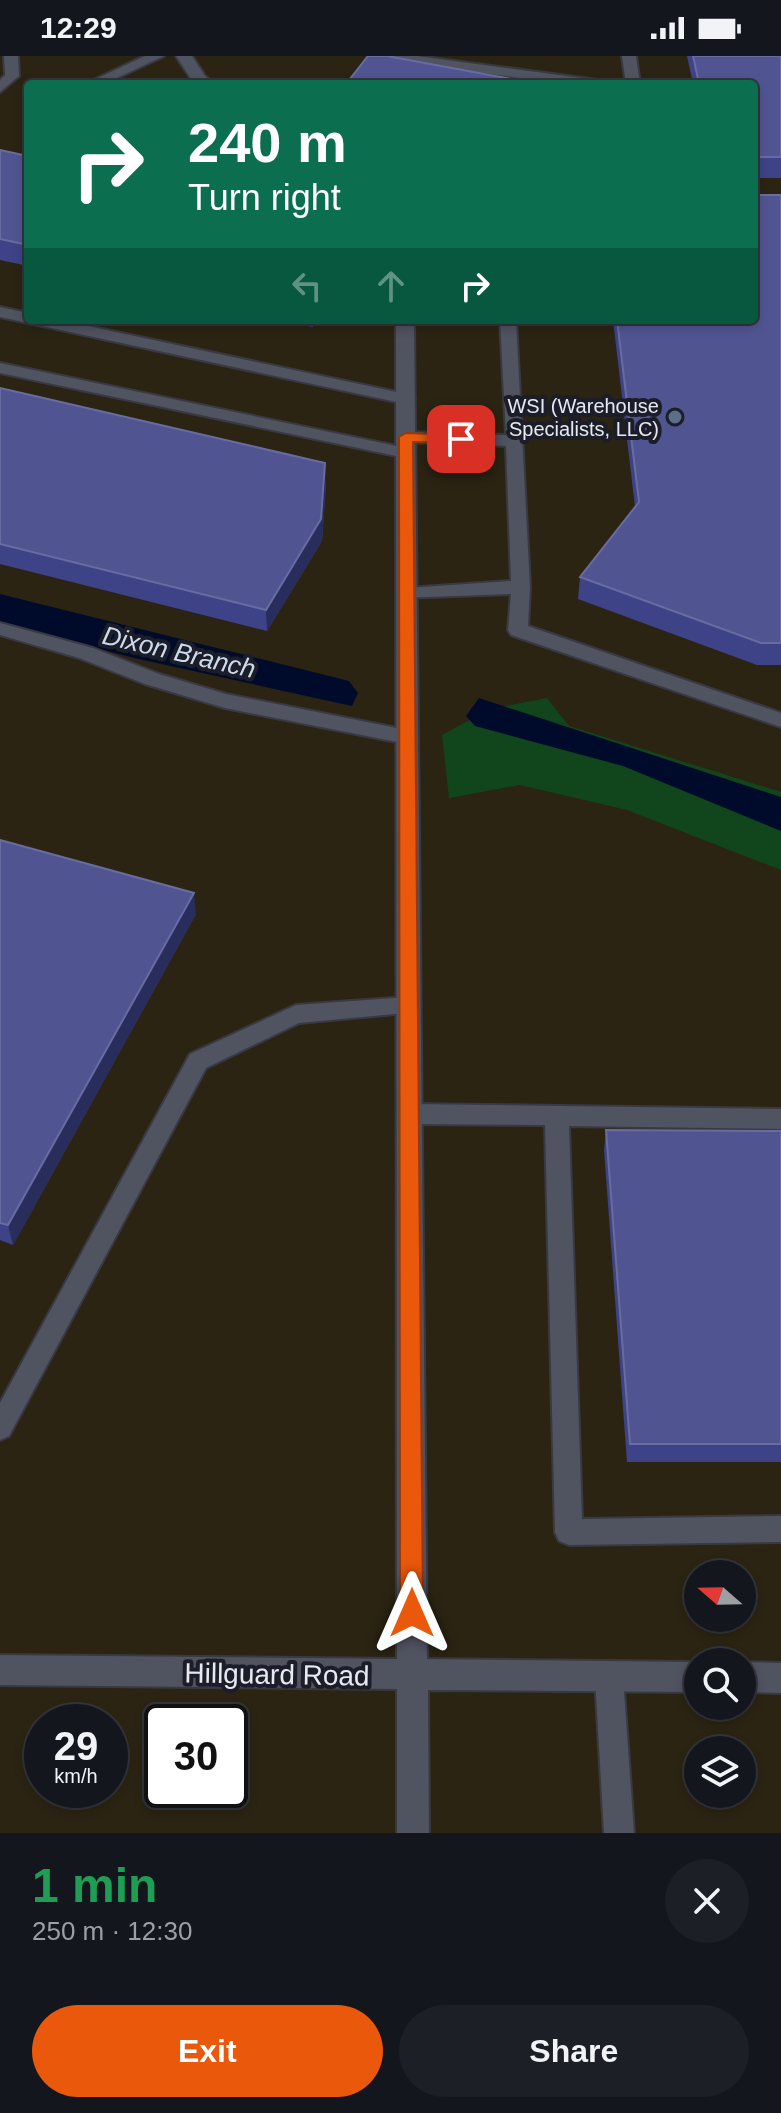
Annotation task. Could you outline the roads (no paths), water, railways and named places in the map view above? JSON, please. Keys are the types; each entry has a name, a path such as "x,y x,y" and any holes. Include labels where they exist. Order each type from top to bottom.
{"street":[{"path":"184,56 201,80"},
{"path":"405,324 413,1833"},
{"name":"Hillguard Road","path":"0,1670 684,1677"},
{"path":"756,1677 781,1678"}],"lane":[{"path":"0,88 12,76 11,56"},
{"path":"101,80 157,56"},
{"path":"385,56 567,80"},
{"path":"629,56 632,80"},
{"path":"0,312 24,317"},
{"path":"56,324 406,399"},
{"path":"508,324 521,587 518,630 781,720"},
{"path":"0,368 406,445 515,441"},
{"path":"407,594 521,587"},
{"path":"0,629 86,653 152,679 225,701 407,737"},
{"path":"0,1428 198,1061 296,1014 408,1006"},
{"path":"409,1114 781,1119"},
{"path":"557,1116 569,1532 781,1529"},
{"path":"609,1677 619,1833"}],"water":[{"name":"Dixon Branch","path":"0,594 349,681 358,693 352,706 134,658 0,623"},
{"path":"479,698 781,797 781,831 623,766 475,726 466,716"}],"place":[{"name":"WSI (Warehouse Specialists, LLC)","path":"675,417"}]}
